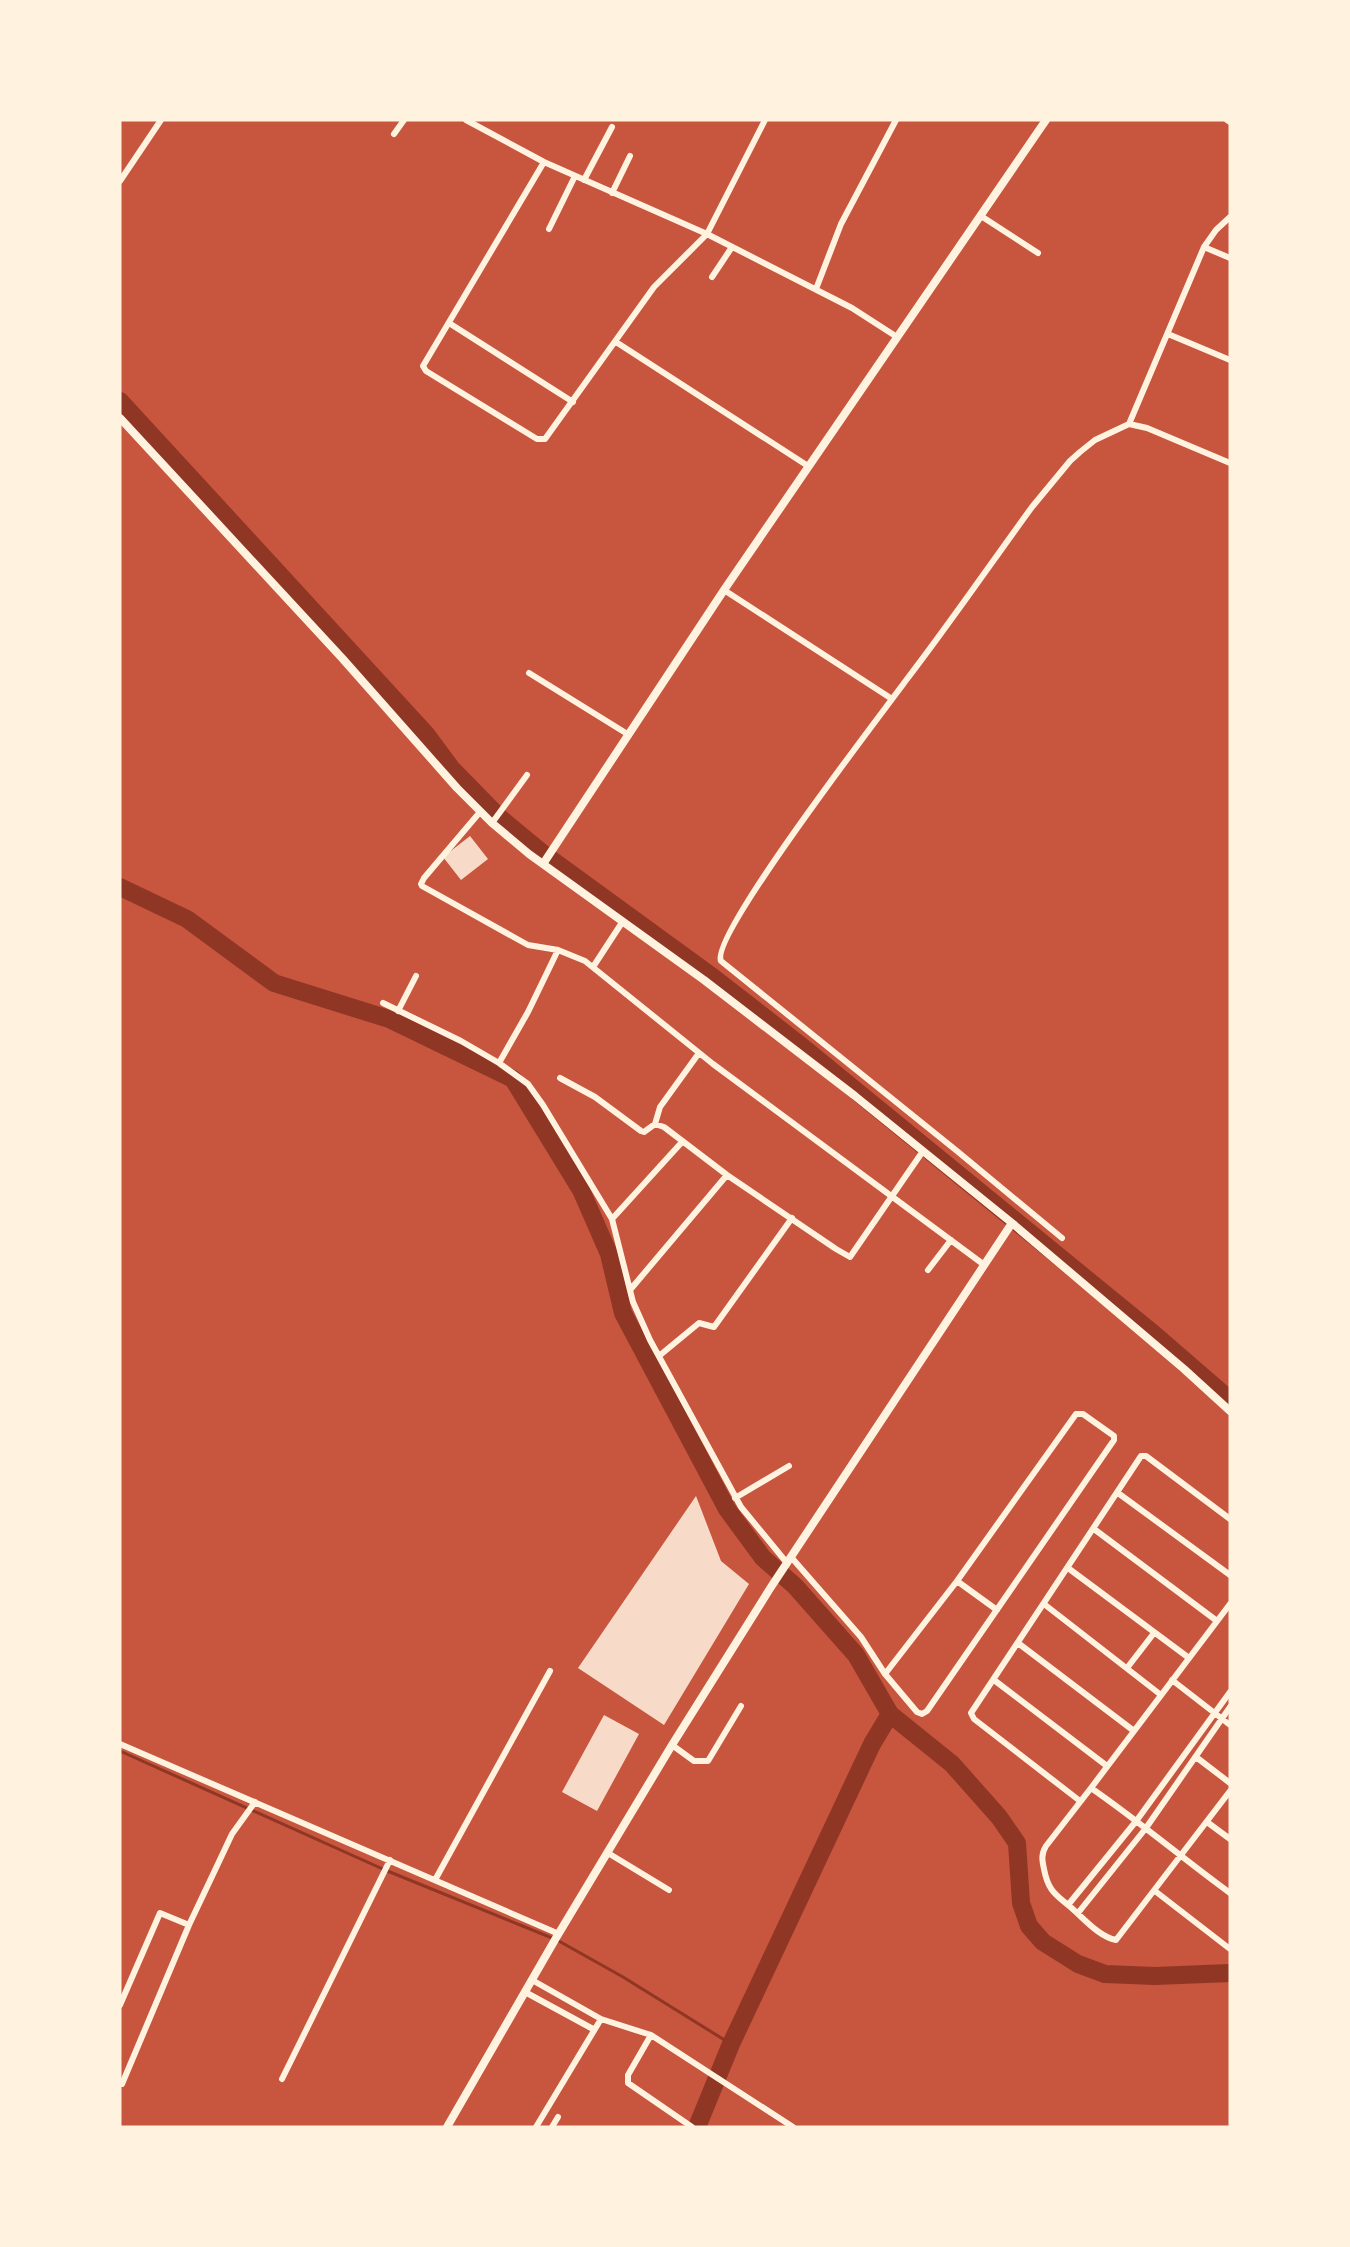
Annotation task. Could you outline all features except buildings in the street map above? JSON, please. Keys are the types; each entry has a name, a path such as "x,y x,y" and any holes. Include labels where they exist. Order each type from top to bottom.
{"street":[{"path":"120,181 161,120"},
{"path":"394,134 404,120"},
{"path":"466,120 544,162 707,234 852,308 897,337"},
{"path":"544,162 423,368 537,439 545,439 654,287 707,234 765,120"},
{"path":"816,290 841,224 870,165 896,120"},
{"path":"545,861 723,590 1046,120"},
{"path":"584,180 612,127"},
{"path":"612,193 630,156"},
{"path":"549,229 575,176"},
{"path":"981,216 1038,253"},
{"path":"1129,424 1204,247 1216,230 1230,217"},
{"path":"712,277 732,247"},
{"path":"1204,247 1230,258"},
{"path":"449,323 573,402"},
{"path":"1168,334 1230,360"},
{"path":"616,342 808,465"},
{"path":"120,418 259,567 480,812 494,819 545,861 704,980 923,1151 1012,1223 1230,1411"},
{"path":"1062,1238 721,961 719,957 742,911 789,838 1032,507 1070,461 1095,440 1129,424 1147,428 1230,463"},
{"path":"723,590 892,699"},
{"path":"529,673 629,735"},
{"path":"494,819 527,775"},
{"path":"480,812 424,878 421,884 423,886 528,945 558,950 579,958 593,967 699,1053 983,1264"},
{"path":"593,967 623,921"},
{"path":"499,1063 528,1012 558,950"},
{"path":"398,1011 416,976"},
{"path":"383,1003 461,1041 499,1063 528,1084 612,1219 638,1315 735,1498 756,1528 861,1637 885,1674 917,1712 925,1713 1114,1440 1114,1436 1083,1414 1076,1414 957,1581 885,1674"},
{"path":"560,1078 595,1097 644,1132 655,1124 660,1107 699,1053"},
{"path":"655,1124 664,1127 727,1175 848,1257 853,1256 923,1151"},
{"path":"612,1219 682,1142"},
{"path":"630,1290 727,1175"},
{"path":"659,1356 699,1323 714,1327 792,1218"},
{"path":"447,2127 557,1936 672,1745 787,1562 1012,1223"},
{"path":"928,1270 951,1240"},
{"path":"1080,1801 971,1716 971,1713 1141,1456 1146,1456 1230,1519"},
{"path":"735,1498 789,1466"},
{"path":"1118,1493 1230,1575"},
{"path":"1094,1529 1217,1621"},
{"path":"1068,1568 1189,1658"},
{"path":"957,1581 997,1610"},
{"path":"1044,1604 1161,1695"},
{"path":"1230,1604 1042,1854 1050,1890 1085,1922 1116,1940 1230,1791"},
{"path":"1127,1668 1154,1633"},
{"path":"1018,1643 1134,1731"},
{"path":"435,1880 516,1729 550,1671"},
{"path":"994,1680 1107,1766"},
{"path":"1172,1680 1230,1725"},
{"path":"1068,1905 1137,1820 1230,1692"},
{"path":"672,1745 694,1761 708,1761 741,1706"},
{"path":"1077,1913 1146,1828 1230,1707"},
{"path":"120,1744 388,1866 435,1880 557,1936"},
{"path":"1196,1757 1230,1783"},
{"path":"1091,1788 1137,1820 1230,1893"},
{"path":"122,2084 189,1924 232,1834 252,1806"},
{"path":"1207,1822 1230,1839"},
{"path":"608,1852 669,1890"},
{"path":"282,2079 388,1866"},
{"path":"1155,1891 1230,1949"},
{"path":"120,2005 160,1913 189,1924"},
{"path":"532,1980 601,2019 651,2035 788,2126"},
{"path":"525,1992 593,2029"},
{"path":"536,2127 601,2019"},
{"path":"651,2035 628,2075 628,2083 692,2127"},
{"path":"552,2127 558,2118"}],"waterway":[{"path":"120,401 426,734 452,769 500,818 541,852 714,978 800,1045 1155,1335 1230,1400"},
{"path":"120,887 187,919 274,983 389,1019 513,1079 581,1190 609,1254 623,1313 727,1509 763,1558 795,1586 856,1655 890,1714 952,1764 999,1817 1017,1843 1021,1903 1029,1926 1043,1942 1078,1964 1105,1974 1155,1976 1230,1973"},
{"path":"697,2127 731,2044 872,1744 890,1714"},
{"path":"120,1751 385,1870 557,1940 623,1977 731,2044"}]}
